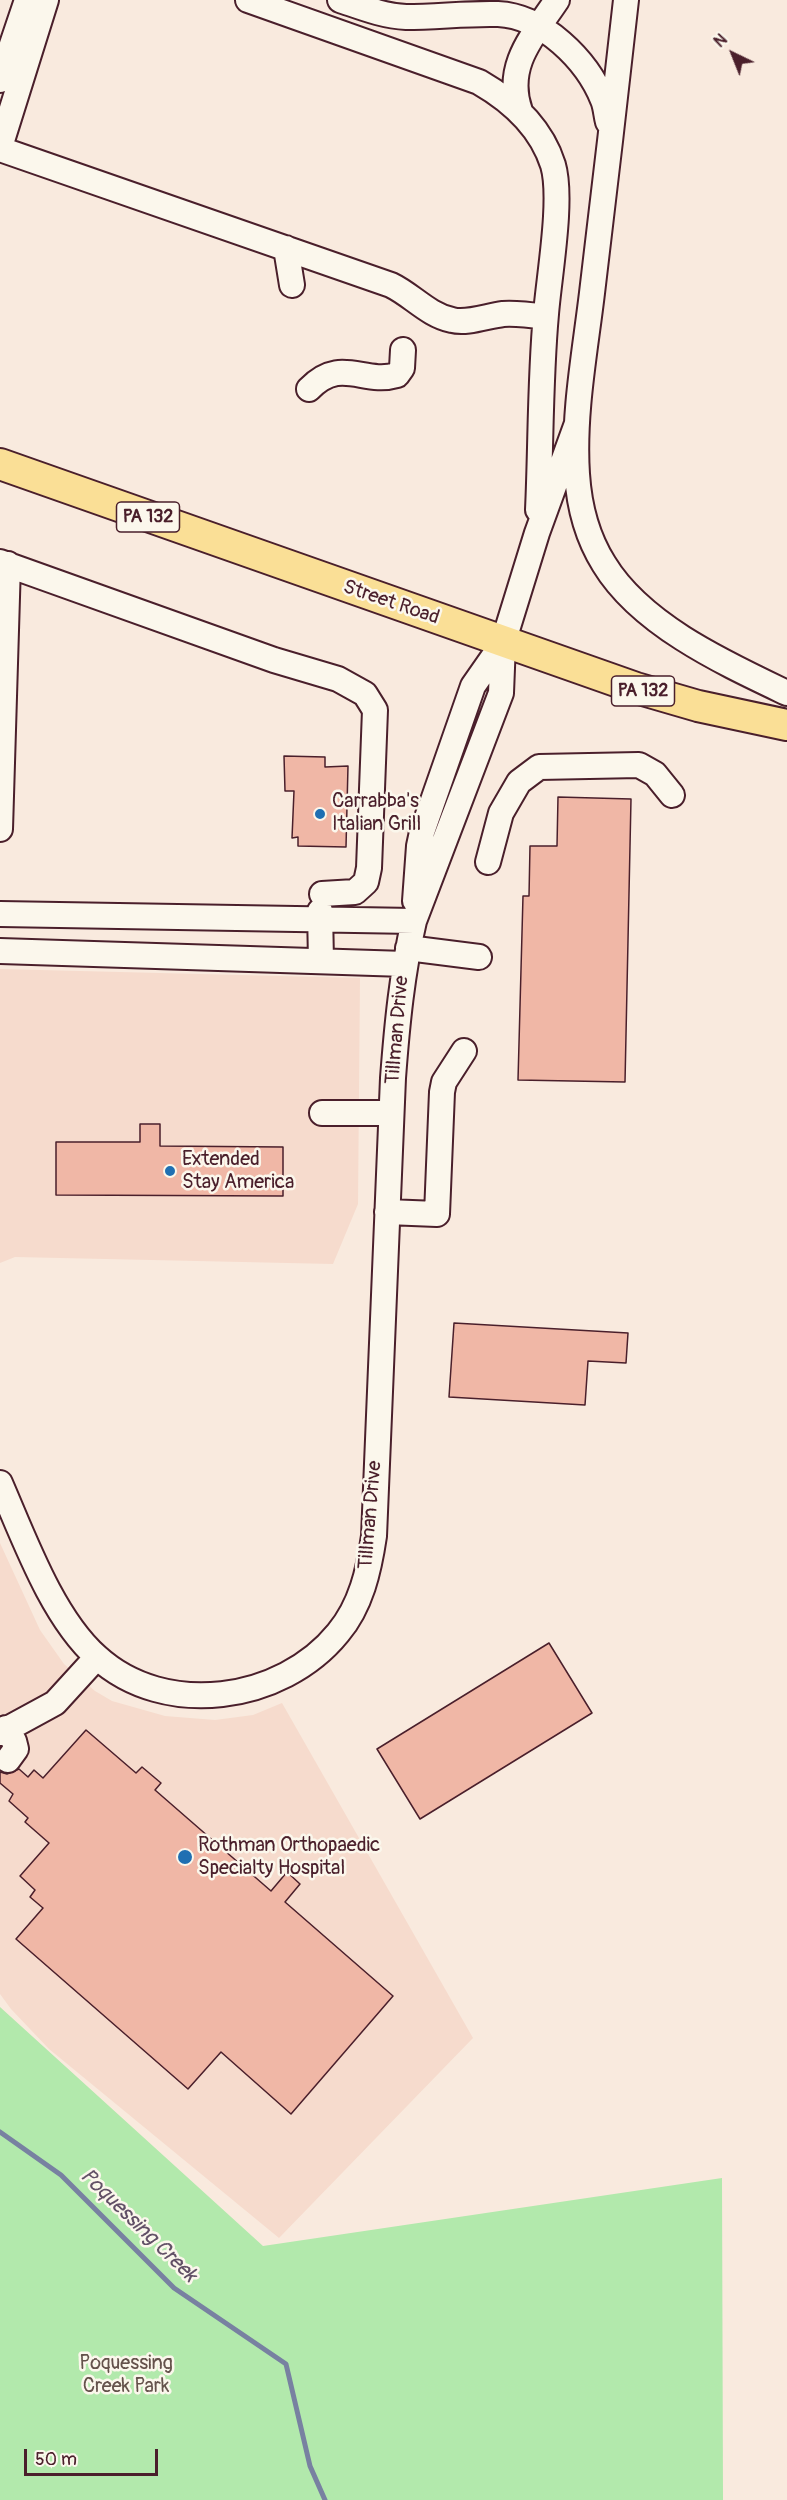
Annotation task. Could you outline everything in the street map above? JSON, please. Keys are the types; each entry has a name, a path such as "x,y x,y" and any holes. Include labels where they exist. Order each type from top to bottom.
{"main road":[{"name":"Street Road","path":"0,464 636,688 698,706 787,725"}],"street":[{"path":"0,81 27,0"},
{"path":"46,0 0,148 391,285 406,292 427,310 455,321 503,314 545,317"},
{"path":"248,0 479,82 504,96 520,111 546,148 557,182 545,317 537,533"},
{"path":"340,0 385,14 405,16 500,14 524,19 564,46 581,62 604,101 610,140"},
{"path":"520,111 516,99 515,70 538,27 557,0"},
{"path":"626,0 576,426 579,500 593,545 616,581 652,617 731,665 787,693"},
{"path":"621,46 638,0"},
{"path":"286,248 292,285"},
{"path":"309,389 319,379 338,372 384,379 397,375 402,368 403,350"},
{"path":"537,533 576,426"},
{"path":"0,453 34,477"},
{"name":"Tillman Drive","path":"0,1483 64,1619 97,1657 130,1679 161,1690 187,1695 230,1694 272,1683 319,1653 347,1621 360,1595 369,1566 374,1536 397,1024 406,956 414,921 422,832 473,686 503,643 537,533"},
{"path":"0,829 4,563 274,660 338,679 365,694 375,710 369,868 366,882 355,892 321,908"},
{"path":"488,862 501,813 519,782 539,767 639,765 656,774 672,795"},
{"path":"321,908 321,961"},
{"path":"0,914 321,908 414,921"},
{"path":"0,951 321,961 406,956 479,957"},
{"path":"387,1212 437,1214 442,1092 444,1082 464,1051"},
{"path":"322,1113 392,1113"},
{"path":"8,1760 16,1749 14,1741 3,1731 55,1703 97,1657"}],"shaded area":[{"path":"0,969 360,978 358,1204 333,1264 15,1257 0,1263"},
{"name":"Rothman Orthopaedic Specialty Hospital","path":"0,1543 40,1630 64,1664 95,1691 112,1701 165,1716 215,1720 253,1715 282,1703 473,2038 279,2238 49,2049 0,1994"}],"green space":[{"name":"Poquessing Creek Park","path":"0,2007 263,2246 722,2178 723,2500 0,2500"}],"building":[{"name":"Carrabba's Italian Grill","path":"284,756 325,757 325,767 348,766 346,847 298,846 298,837 292,838 294,791 285,791"},
{"path":"558,797 631,799 625,1082 518,1080 523,896 529,896 530,846 557,846"},
{"name":"Extended Stay America","path":"140,1124 160,1124 160,1146 283,1147 283,1196 56,1195 56,1142 140,1142"},
{"path":"454,1323 628,1333 626,1363 588,1361 585,1405 449,1397"},
{"path":"549,1643 592,1713 420,1819 377,1749"},
{"path":"86,1730 136,1773 142,1767 161,1783 155,1790 271,1891 287,1872 300,1884 285,1902 393,1996 291,2114 221,2052 188,2089 16,1939 43,1908 30,1897 35,1890 20,1876 49,1843 25,1822 28,1818 9,1801 13,1794 0,1783 0,1772 7,1774 19,1769 28,1777 34,1770 43,1778"}],"waterway":[{"name":"Poquessing Creek","path":"0,2132 61,2175 174,2288 286,2364 310,2466 325,2500"}],"place":[{"name":"Carrabba's Italian Grill","path":"320,814"},
{"name":"Extended Stay America","path":"170,1171"},
{"name":"Rothman Orthopaedic Specialty Hospital","path":"185,1857"}]}
